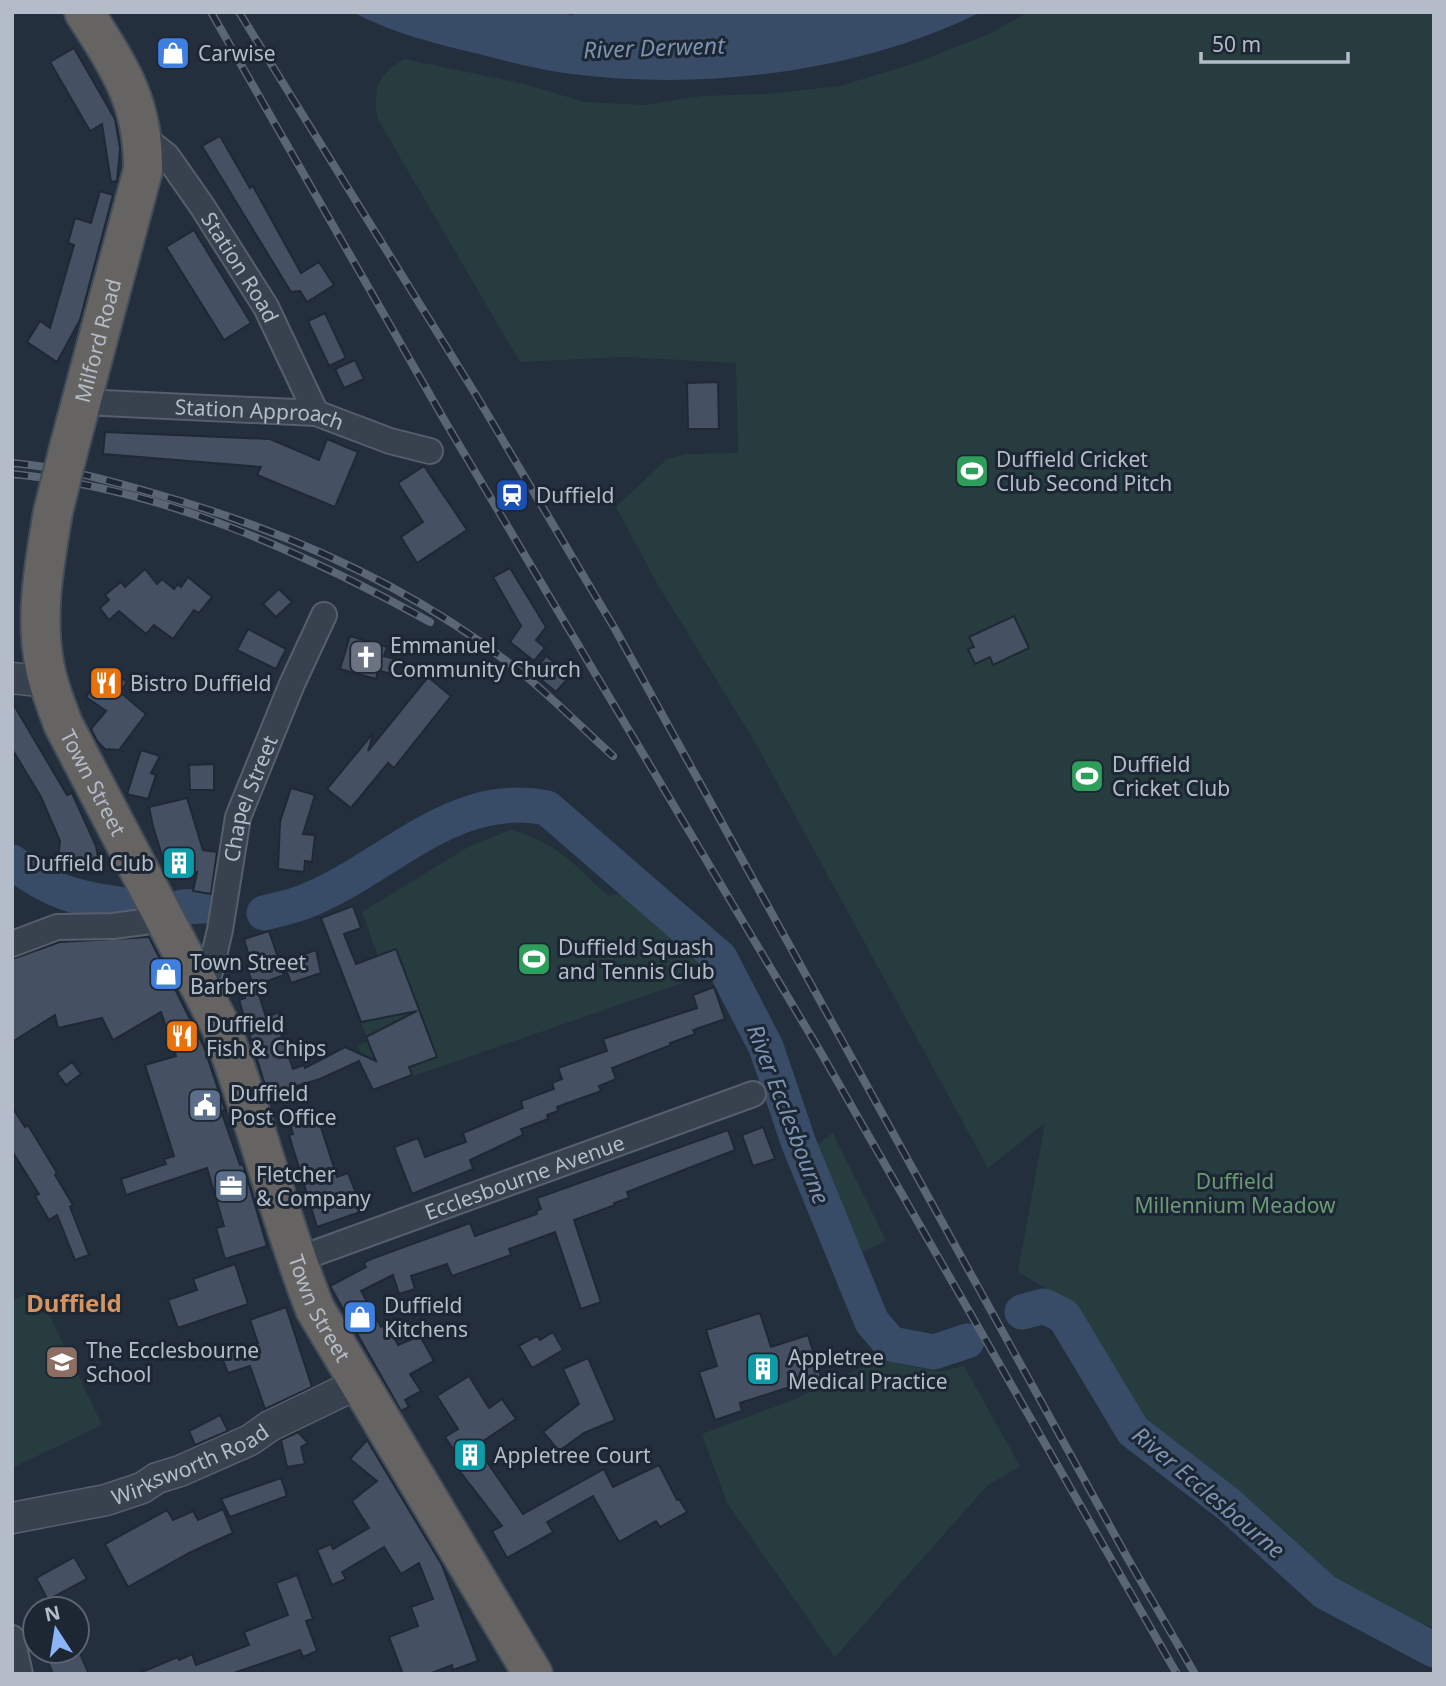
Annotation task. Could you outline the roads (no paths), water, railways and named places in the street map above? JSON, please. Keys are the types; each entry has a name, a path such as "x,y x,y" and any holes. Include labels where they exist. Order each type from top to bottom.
{"highway":[{"name":"Milford Road","path":"30,680 43,661 41,609 53,512 139,192 143,137 139,114 127,81 84,12"},
{"name":"Town Street","path":"30,680 73,747 205,993 241,1079 296,1260 315,1309 533,1674"}],"street":[{"name":"Station Road","path":"143,137 167,156 266,307 316,413"},
{"name":"Station Approach","path":"82,402 316,413 390,441 430,451"},
{"name":"Chapel Street","path":"205,993 220,930 238,817 324,615"},
{"path":"12,944 34,933 57,927 113,926 165,917"},
{"name":"Ecclesbourne Avenue","path":"296,1260 752,1094"},
{"name":"Wirksworth Road","path":"12,1518 106,1500 142,1488 157,1478 180,1471 250,1440 270,1426 358,1384"},
{"path":"12,1638 20,1674"}],"water":[{"name":"River Derwent","path":"353,12 556,12 571,15 584,12 981,12 934,33 834,62 728,78 675,80 623,79 537,68 414,37"}],"waterway":[{"name":"River Ecclesbourne","path":"264,913 305,901 340,885 452,820 482,810 513,805 547,808 720,958 766,1047 799,1144 872,1322 891,1344 934,1352 967,1341"},
{"name":"River Ecclesbourne","path":"12,862 39,881 65,892 91,900 124,905"},
{"name":"River Ecclesbourne","path":"182,907 204,906"},
{"name":"River Ecclesbourne","path":"1022,1312 1044,1306 1064,1316 1133,1431 1228,1504 1325,1592 1434,1650"}],"railway":[{"path":"211,12 446,423 820,1051 1177,1674"},
{"path":"239,12 476,395 615,629 1128,1559 1195,1674"},
{"path":"12,463 83,475 202,508 300,544 347,565 393,588 482,643 535,684 613,756"},
{"path":"12,474 67,481 176,508 281,548 430,622"}],"place":[{"name":"Carwise","path":"173,53"},
{"name":"Duffield Cricket Club Second Pitch","path":"972,471"},
{"name":"Duffield","path":"512,495"},
{"name":"Emmanuel Community Church","path":"366,657"},
{"name":"Bistro Duffield","path":"106,683"},
{"name":"Duffield Cricket Club","path":"1087,776"},
{"name":"Duffield Club","path":"179,863"},
{"name":"Duffield Squash and Tennis Club","path":"534,959"},
{"name":"Town Street Barbers","path":"166,974"},
{"name":"Duffield Fish & Chips","path":"182,1036"},
{"name":"Duffield Post Office","path":"205,1105"},
{"name":"Fletcher & Company","path":"231,1186"},
{"name":"Duffield Kitchens","path":"360,1317"},
{"name":"The Ecclesbourne School","path":"62,1362"},
{"name":"Appletree Medical Practice","path":"763,1369"},
{"name":"Appletree Court","path":"470,1455"}],"district":[{"name":"Duffield","path":"74,1302"}],"park label":[{"name":"Duffield Millennium Meadow","path":"1235,1193"}]}
